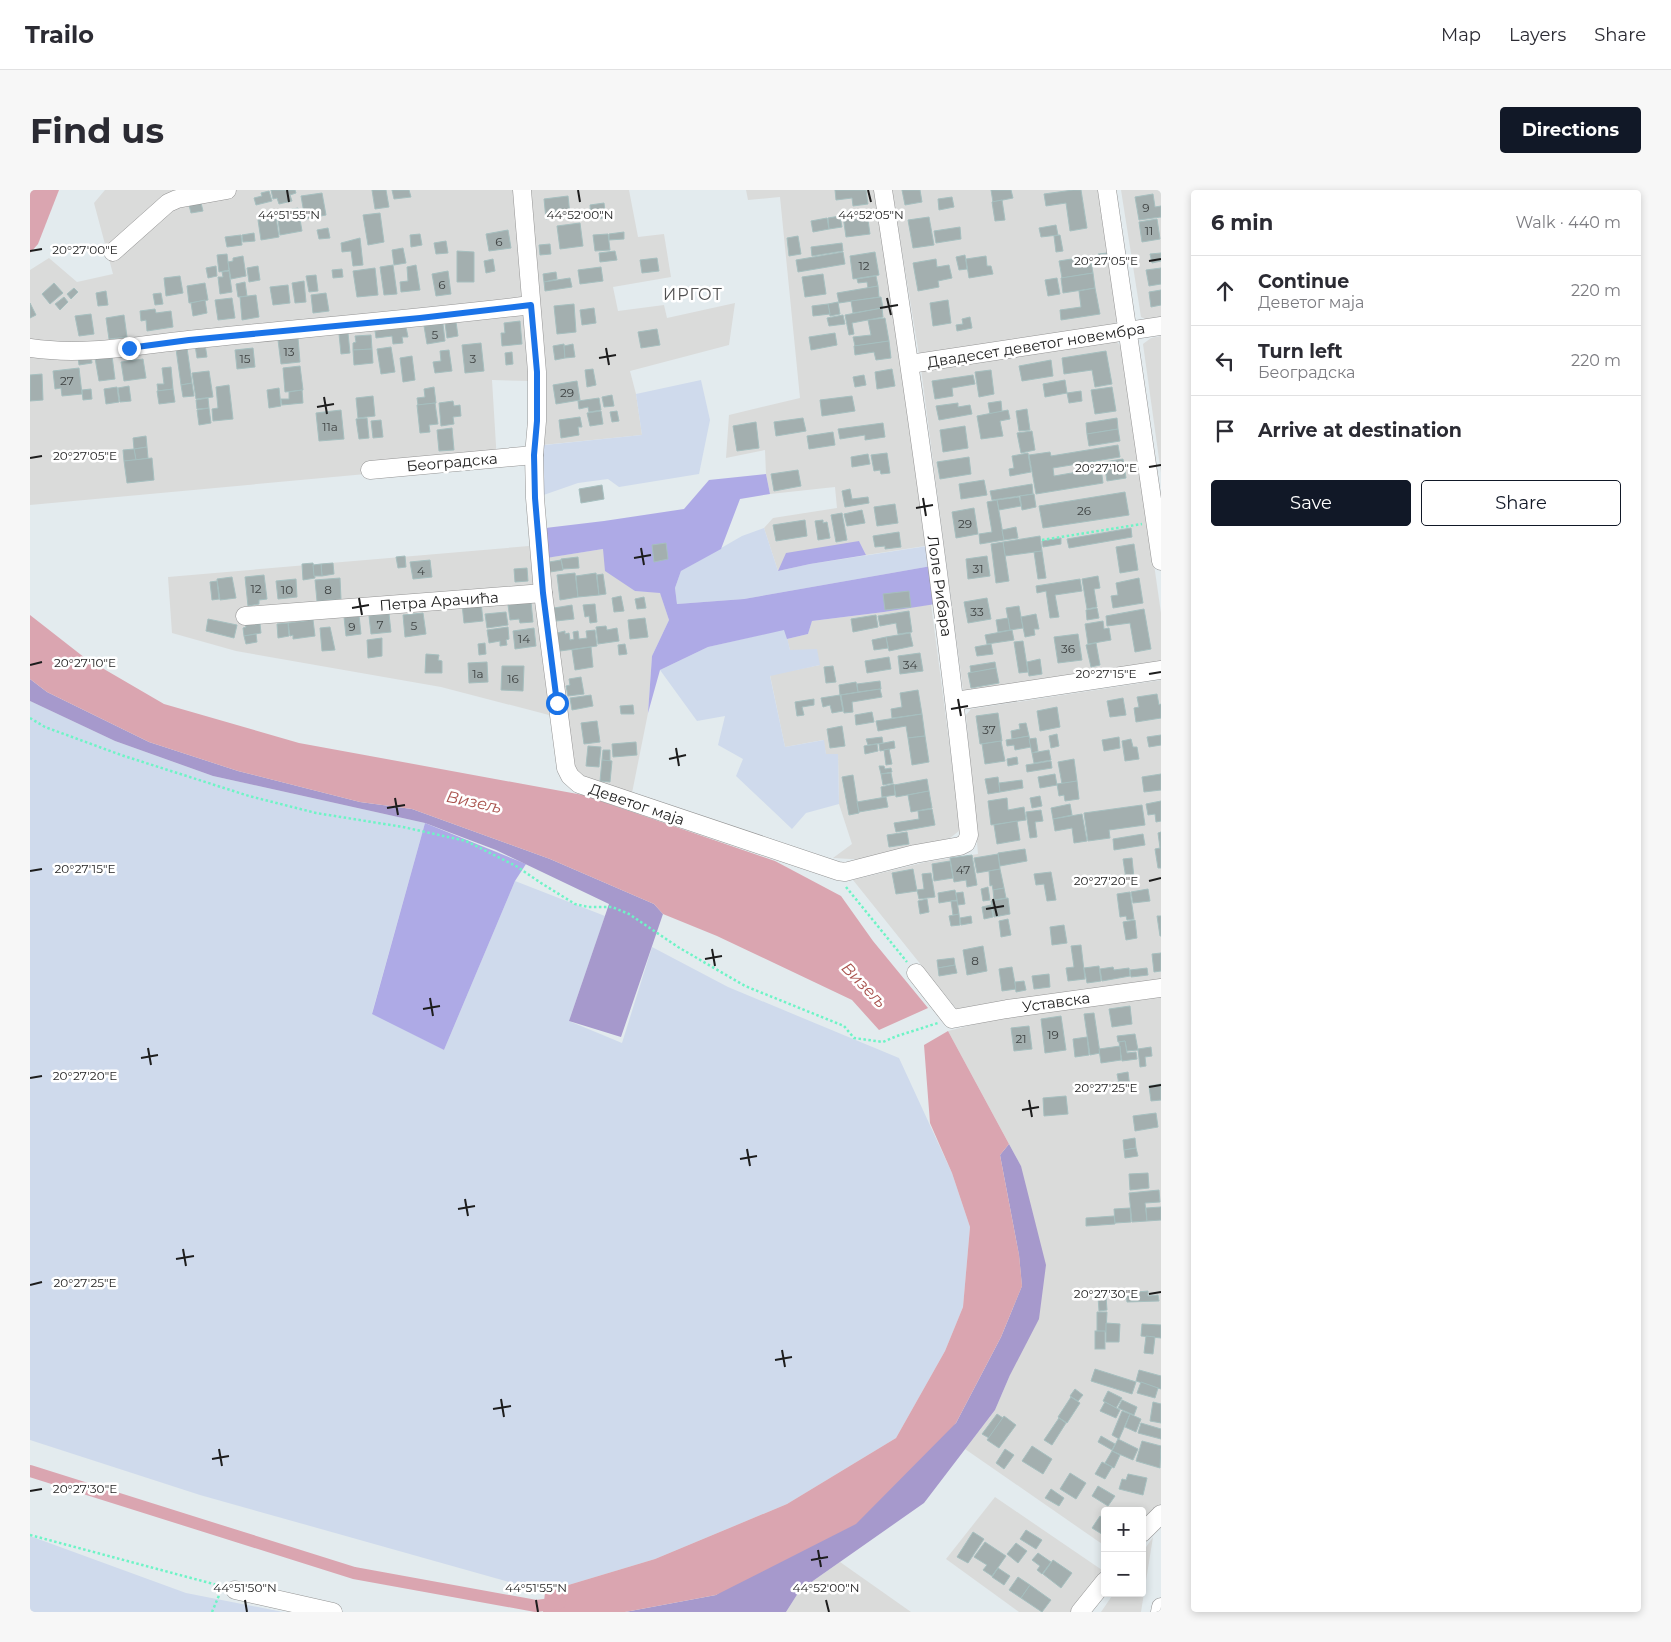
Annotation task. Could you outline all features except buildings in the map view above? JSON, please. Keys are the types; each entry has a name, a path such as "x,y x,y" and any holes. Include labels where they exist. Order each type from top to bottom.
{"street":[{"path":"113,252 168,203 177,199 227,190"},
{"name":"Деветог маја","path":"522,190 537,372 537,421 534,455 535,498 543,593 566,768 574,781 590,788 838,871"},
{"name":"Лоле Рибара","path":"838,871 858,870 915,854 960,846 966,843 969,835 955,701 910,364 884,190"},
{"path":"1108,190 1161,561"},
{"path":"30,348 62,352 129,348 189,340 420,318 531,305"},
{"name":"Двадесет деветог новембра","path":"910,364 1161,326"},
{"name":"Београдска","path":"370,470 534,455"},
{"name":"Петра Арачића","path":"245,616 543,593"},
{"path":"955,701 1161,670"},
{"path":"916,973 952,1019"},
{"name":"Уставска","path":"952,1019 1007,1008 1161,988"},
{"path":"1146,1529 1161,1514"},
{"path":"1080,1612 1101,1586"},
{"path":"235,1590 333,1612"},
{"path":"1160,1612 1161,1607"}],"path":[{"path":"1042,540 1156,522"},
{"path":"30,718 45,727 121,755 249,796 316,813 403,827 466,841 516,866 575,904 588,907 612,907 629,914 678,947 745,986 844,1026 854,1038 883,1042 913,1030 952,1019"},
{"path":"838,871 840,878 854,898 916,973"},
{"path":"30,1535 223,1587 212,1612"}],"shaded area":[{"path":"105,190 517,190 524,293 521,300 127,343 30,344 30,270 49,258 77,282 113,274 94,203"},
{"path":"530,190 629,190 638,237 664,234 671,277 613,287 618,311 664,305 667,318 735,303 729,345 630,371 636,394 642,435 542,445"},
{"path":"746,190 875,190 899,343 925,546 866,555 859,541 778,571 764,528 773,518 837,508 835,487 770,494 766,474 765,450 726,458 729,415 800,398 780,197 748,200"},
{"path":"892,190 1098,190 1118,320 1113,326 919,355"},
{"path":"1121,190 1161,190 1161,319 1149,321 1141,317"},
{"path":"524,315 530,381 492,380 497,462 30,505 30,354 150,353"},
{"path":"1161,336 1161,473 1143,344 1151,338"},
{"path":"1116,341 1123,348 1161,613 1161,665 969,694 963,690 921,369"},
{"path":"701,380 710,420 699,474 619,487 608,479 578,483 535,498 535,446 642,435 636,394"},
{"path":"766,474 770,494 740,499 721,549 681,571 675,588 677,604 744,599 937,565 942,603 812,621 808,634 787,639 784,630 708,647 660,670 648,713 652,656 669,620 660,593 635,591 605,571 603,549 540,559 537,529 684,509 709,480"},
{"path":"764,528 778,571 810,564 934,545 937,565 744,599 677,604 675,588 681,571 742,536"},
{"path":"859,541 866,555 778,571 786,553"},
{"path":"529,546 540,601 549,715 441,687 236,651 172,633 168,577"},
{"path":"603,549 635,591 660,592 669,620 652,656 648,713 632,793 579,776 572,765 545,558"},
{"path":"931,604 960,825 959,831 950,838 868,860 833,858 852,844 839,804 838,754 826,754 823,740 785,747 770,675 820,665 790,650 787,639 808,634 812,621"},
{"path":"785,629 790,650 817,649 820,665 770,676 785,747 824,740 826,754 838,754 839,804 806,813 792,829 736,776 743,759 718,745 725,716 697,721 660,670 708,647"},
{"path":"30,679 47,692 149,742 238,771 360,802 412,809 550,859 654,904 663,914 621,1037 569,1021 609,904 496,850 425,823 213,776 115,741 30,701"},
{"path":"1161,680 1161,981 958,1011 853,880 926,862 978,854 966,715 971,709"},
{"path":"30,701 115,741 213,776 425,823 372,1013 444,1050 515,881 605,916 569,1021 622,1043 652,947 728,987 899,1058 952,1173 970,1227 963,1307 945,1351 896,1438 787,1504 655,1559 545,1592 200,1495 30,1440"},
{"path":"425,823 526,864 515,881 444,1050 372,1014"},
{"path":"1161,994 1161,1504 1146,1521 1146,1507 1101,1507 1101,1543 965,1449 995,1410 1010,1375 1021,1166 948,1031 1007,1016"},
{"path":"1009,1144 1021,1166 1046,1265 1039,1319 1010,1375 995,1410 924,1503 800,1590 786,1612 625,1612 716,1595 956,1423 1001,1337 1022,1286 1019,1255 1000,1155"},
{"path":"995,1497 1101,1569 1101,1571 1072,1612 1019,1612 946,1559"},
{"path":"30,1536 186,1593 283,1612 30,1612"},
{"path":"1153,1537 1146,1581 1146,1552 1146,1547"},
{"path":"840,1562 911,1612 786,1612 800,1590"},
{"path":"1111,1597 1143,1597 1141,1612 1101,1612"}],"water":[{"path":"30,190 59,190 38,244 30,253"},
{"name":"Визељ","path":"30,615 85,658 164,704 299,743 583,795 775,861 841,896 873,941 928,1008 879,1030 852,1000 717,936 663,914 654,904 550,859 412,809 360,802 238,771 149,742 47,692 30,679"},
{"path":"948,1031 1009,1144 1000,1155 1019,1255 1022,1286 1001,1337 956,1423 856,1524 716,1595 625,1612 543,1612 545,1592 655,1559 787,1504 896,1438 945,1351 963,1307 970,1227 952,1173 930,1123 924,1045"}],"waterway":[{"path":"30,1471 354,1573 536,1606 560,1603"}],"district":[{"name":"ИРГОТ","path":"693,294"}],"route":[{"path":"129,348 189,340 420,318 531,305 537,372 537,421 534,455 535,498 543,593 557,703"}]}
